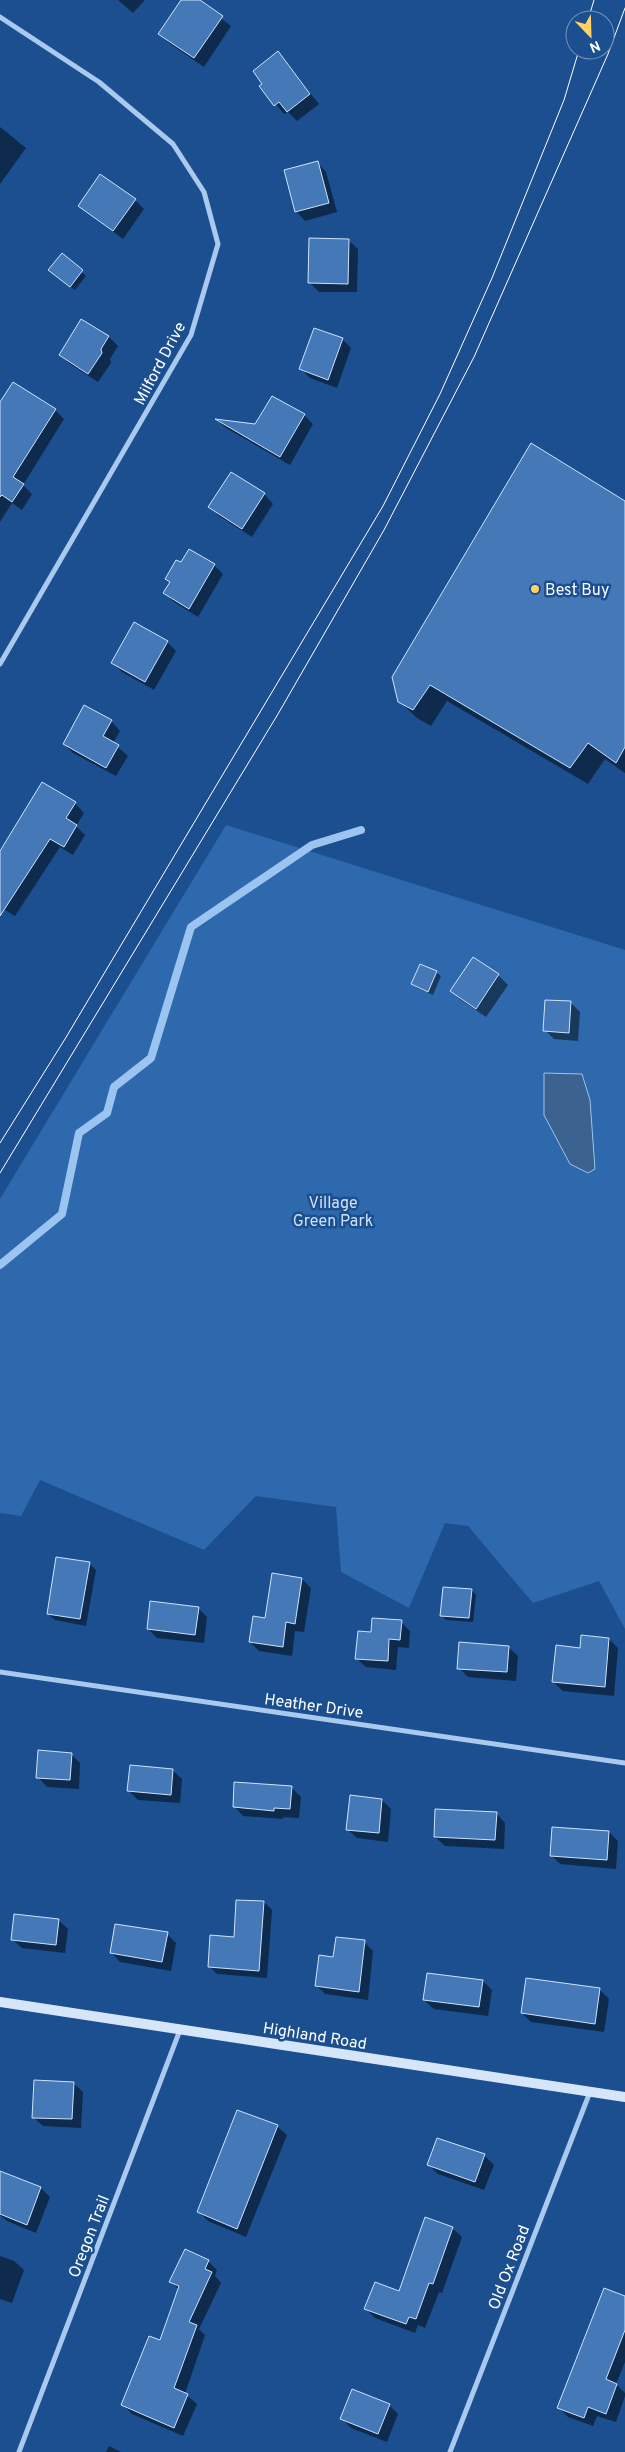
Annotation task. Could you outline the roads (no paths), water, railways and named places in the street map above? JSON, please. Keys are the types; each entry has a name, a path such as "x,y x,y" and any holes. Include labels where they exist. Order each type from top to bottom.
{"street":[{"name":"Milford Drive","path":"0,17 99,82 173,144 204,192 218,244 192,335 0,664"},
{"name":"Heather Drive","path":"0,1672 625,1763"},
{"name":"Highland Road","path":"0,2002 625,2097"},
{"name":"Oregon Trail","path":"19,2452 180,2029"},
{"name":"Old Ox Road","path":"450,2452 590,2092"}],"waterway":[{"path":"0,1265 62,1214 79,1133 107,1113 114,1087 151,1058 191,927 312,845 361,830"}],"tram line":[{"path":"591,10 594,0"},
{"path":"0,1173 278,714 384,530 474,357 608,54 625,8"},
{"path":"0,1143 65,1039 383,506 440,394 492,278 564,100 576,60"}],"place":[{"name":"Best Buy","path":"535,589"}],"park label":[{"name":"Village Green Park","path":"333,1211"}]}
